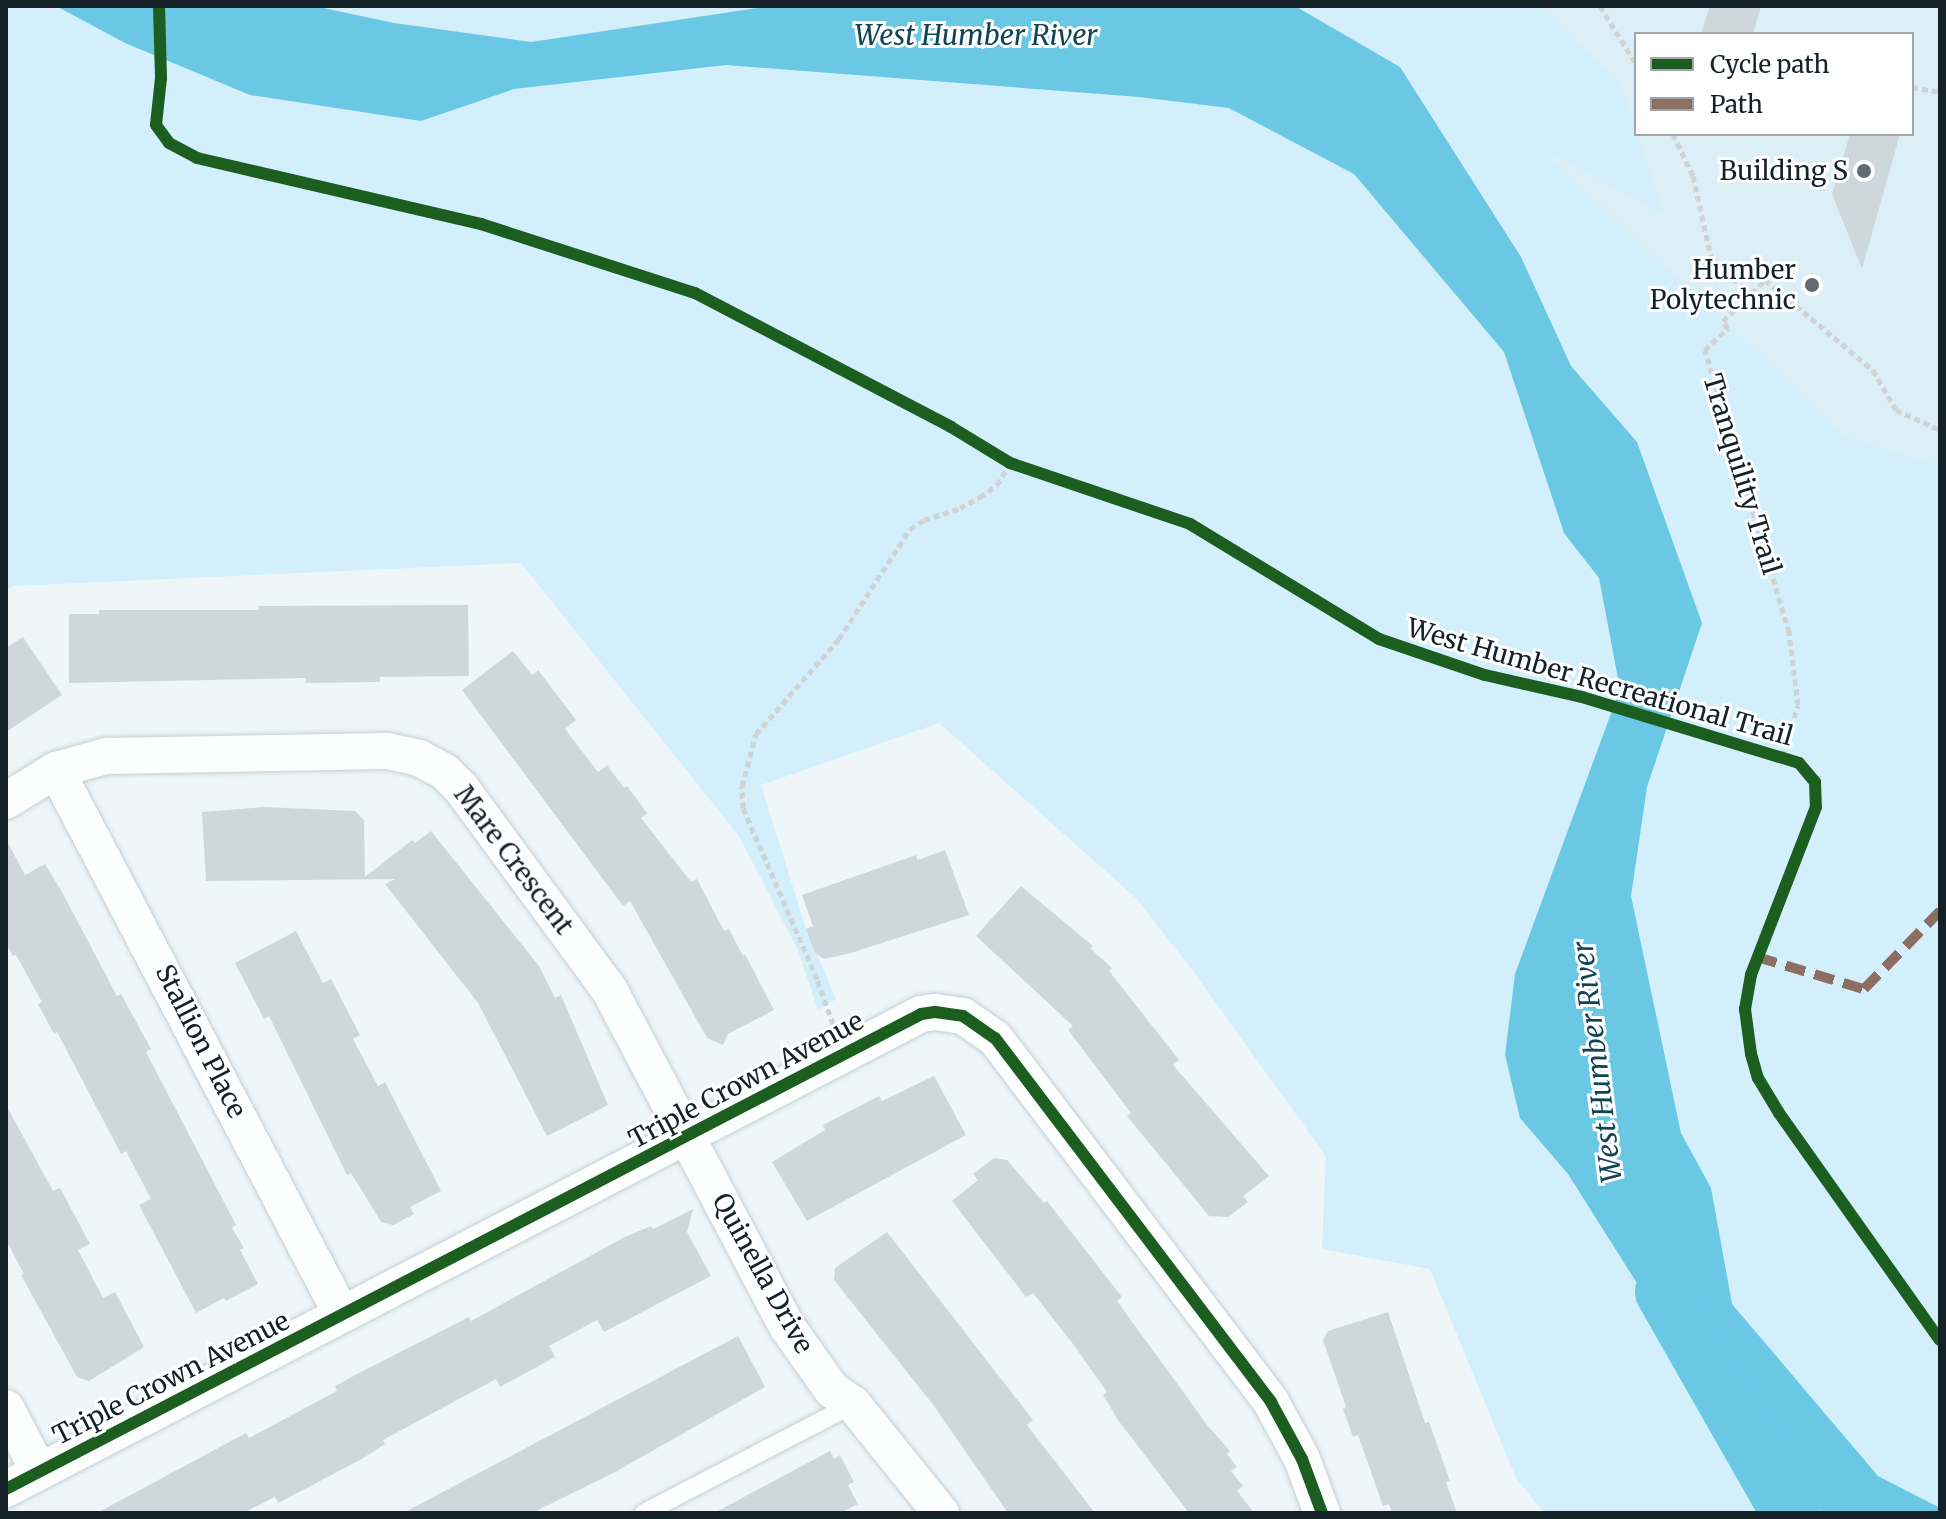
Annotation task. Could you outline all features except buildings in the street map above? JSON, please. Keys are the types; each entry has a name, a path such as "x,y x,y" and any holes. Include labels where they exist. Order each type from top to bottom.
{"street":[{"name":"Mare Crescent","path":"6,801 56,770 106,756 387,751 419,758 445,772 479,812 610,991 688,1135"},
{"name":"Stallion Place","path":"56,770 93,833 342,1315"},
{"name":"Triple Crown Avenue","path":"6,1489 921,1014 935,1012 963,1016 995,1038 1271,1402 1302,1459 1322,1513"},
{"name":"Quinella Drive","path":"688,1135 788,1328 832,1390 853,1404 941,1513"},
{"path":"6,1408 39,1471"}],"lane":[{"path":"644,1513 853,1404"}],"path":[{"path":"1600,6 1634,61"},
{"path":"1914,87 1940,92"},
{"path":"1674,136 1693,176 1711,257 1748,293 1765,280 1873,370 1896,410 1940,430"},
{"path":"998,456 1025,468"},
{"path":"846,1053 743,808 742,786 762,725 839,639 910,529 980,497 997,485 1010,463"}],"shaded area":[{"path":"6,6 1538,6 1621,83 1634,123 1634,136 1638,136 1664,215 1538,146 1844,436 1940,465 1940,1513 1544,1513 1516,1478 1430,1269 1322,1249 1326,1156 1193,971 1136,898 939,723 761,785 806,929 836,999 818,1010 798,950 739,836 521,563 13,586 6,591"},
{"name":"Humber Polytechnic","path":"1387,6 1940,6 1940,465 1844,436"}],"water":[{"path":"56,6 314,6 394,23 531,42 771,6 1295,6 1400,67 1521,257 1571,366 1637,442 1702,623 1647,787 1631,896 1681,1133 1711,1188 1732,1304 1878,1476 1940,1508 1940,1513 1822,1513 1742,1439 1704,1364 1659,1318 1568,1174 1520,1118 1505,1055 1515,974 1620,689 1599,578 1564,533 1504,352 1354,174 1229,108 1139,97 726,65 514,89 421,121 250,95 125,43"}],"waterway":[{"name":"West Humber River","path":"1664,1292 1790,1513"}],"marked path":[{"path":"1757,957 1864,989 1940,911"}],"cycle path":[{"name":"West Humber Recreational Trail","path":"159,6 161,78 156,125 169,143 197,158 481,224 695,293 951,427 1010,463 1190,524 1379,639 1485,675 1582,697 1799,763 1815,782 1816,807 1751,975 1745,1009 1751,1054 1758,1078 1779,1113 1940,1340"},
{"path":"6,1489 921,1014 935,1012 963,1016 995,1038 1271,1402 1302,1459 1322,1513"}],"place":[{"name":"Building S","path":"1864,171"},
{"name":"Humber Polytechnic","path":"1812,285"}]}
